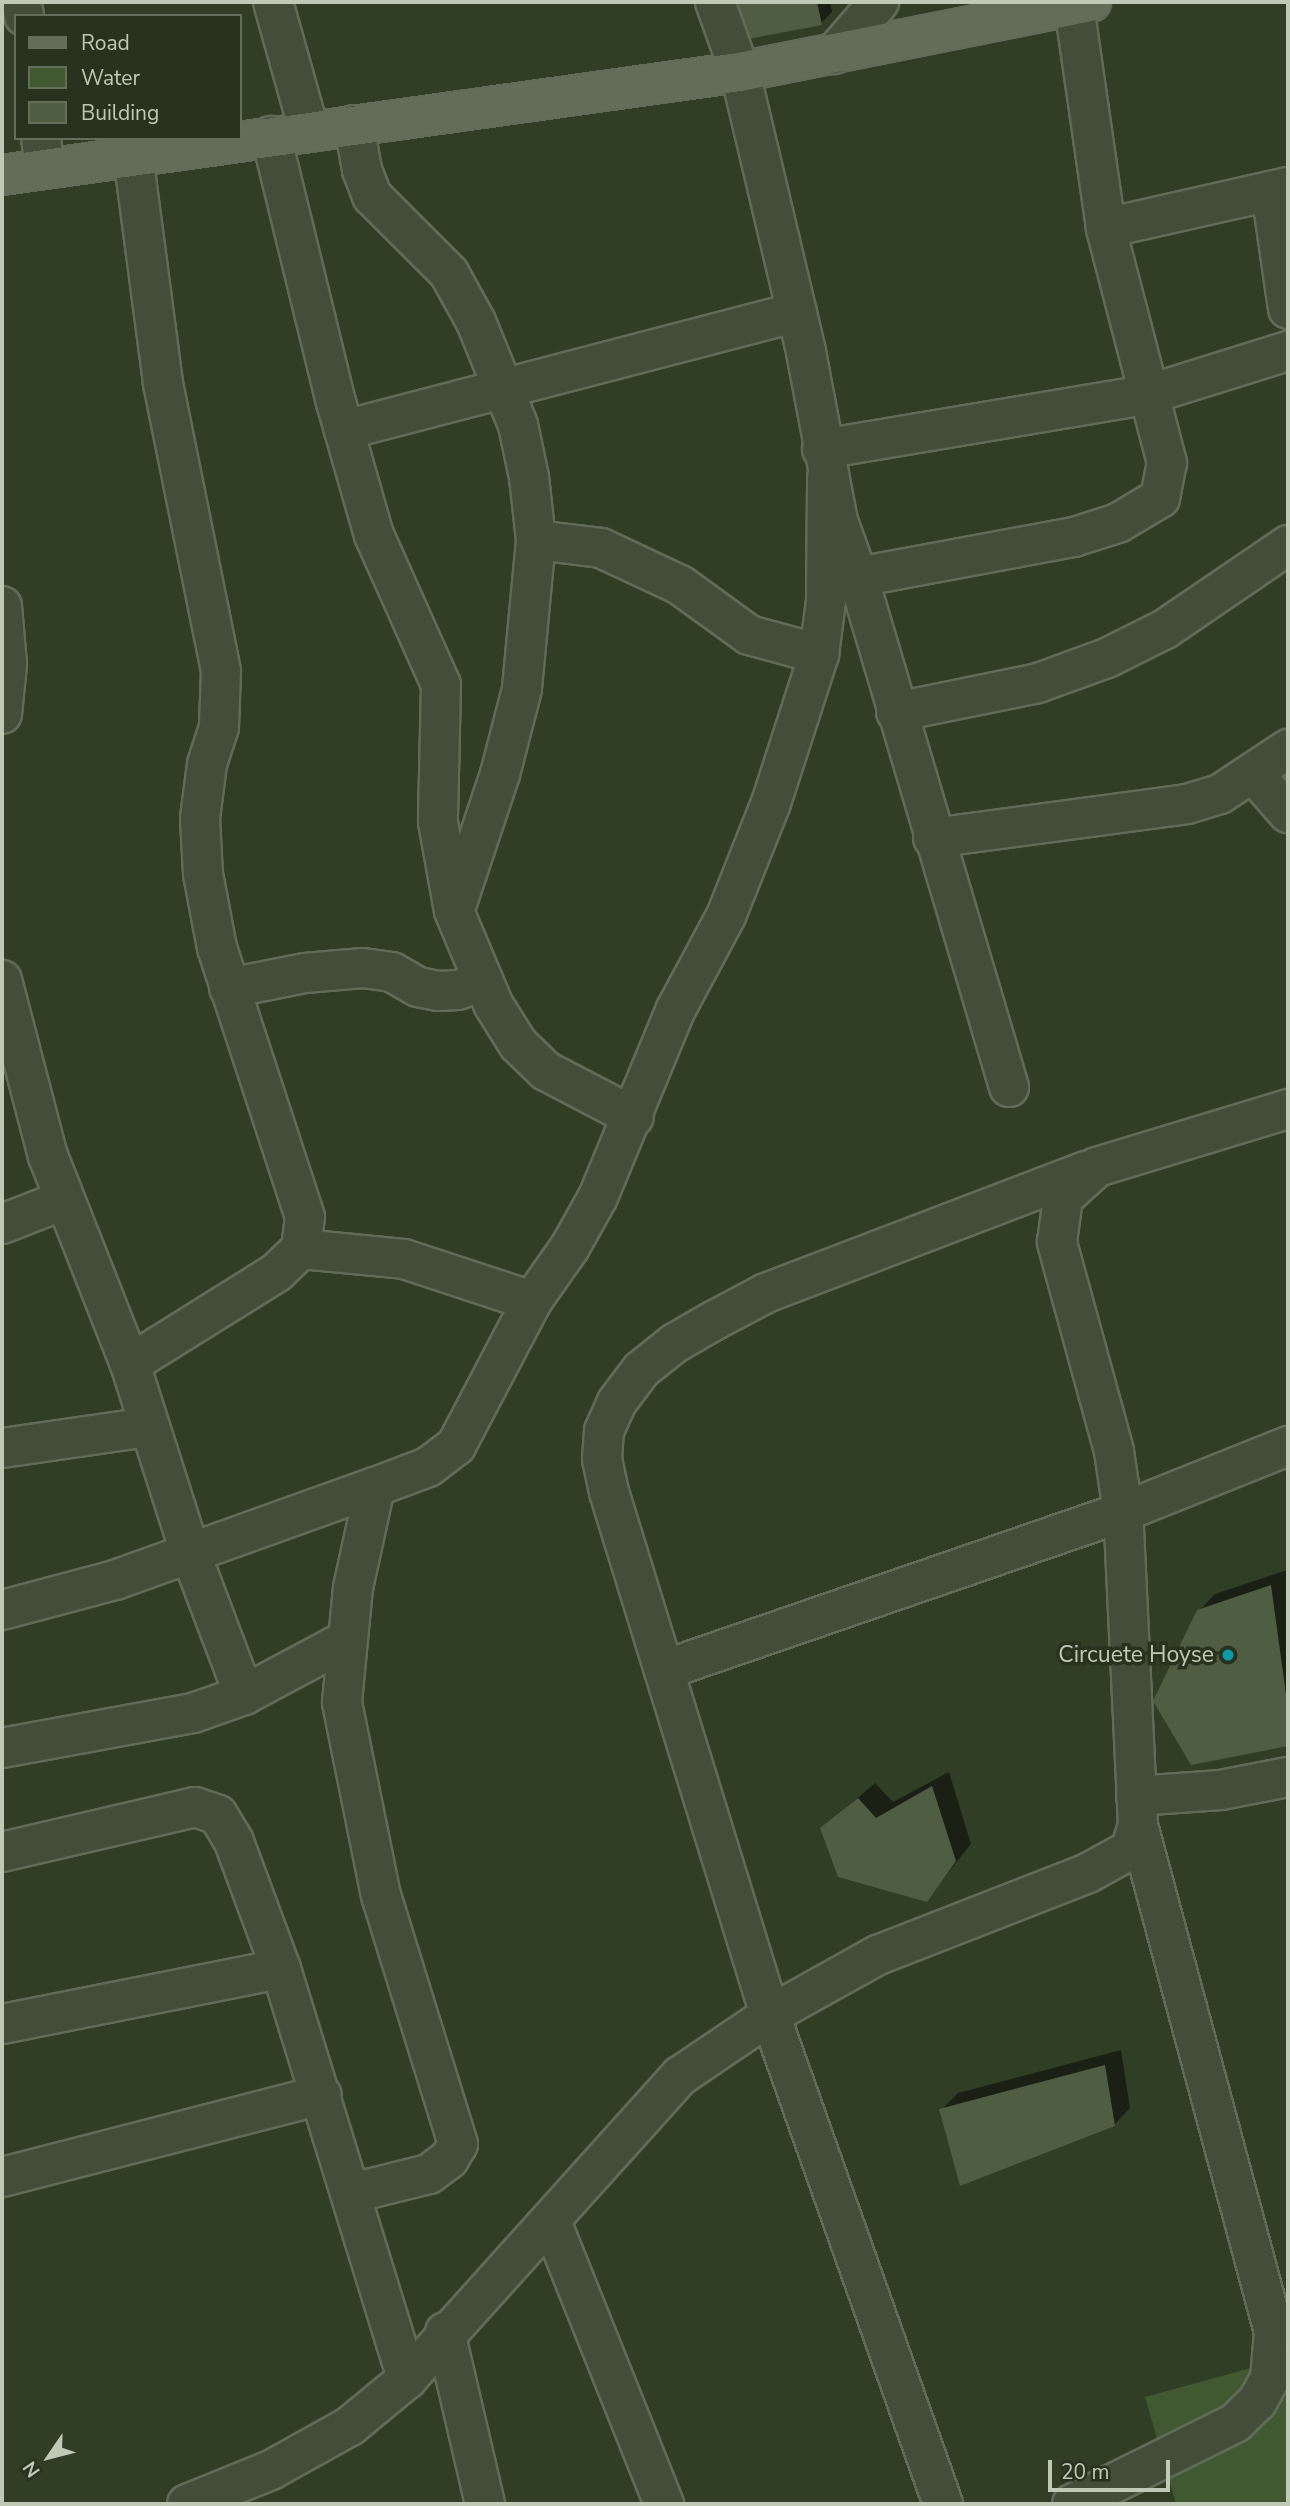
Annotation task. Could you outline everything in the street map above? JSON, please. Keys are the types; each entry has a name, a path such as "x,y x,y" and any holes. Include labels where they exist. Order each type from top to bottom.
{"main road":[{"path":"242,140 740,72 1082,3"},
{"path":"2,175 43,154 133,155 242,140"}],"street":[{"path":"274,2 309,130"},
{"path":"715,2 740,72 797,312 825,463 933,838 1009,1087"},
{"path":"834,54 879,2"},
{"path":"858,577 1074,537 1118,523 1160,498 1167,463 1105,228 1082,3"},
{"path":"354,125 372,196 450,273 504,386 521,438 536,540 522,689 500,775 454,911"},
{"path":"271,136 344,430 374,535 441,685 438,822 454,911 484,981 518,1044 546,1071 634,1117"},
{"path":"130,1364 277,1272 301,1249 305,1217 292,1171 229,988 203,874 200,818 207,764 219,727 221,671 163,383 133,155"},
{"path":"1105,228 1280,189 1288,309"},
{"path":"344,430 504,386 797,312"},
{"path":"825,463 1150,394 1288,351"},
{"path":"2,1610 115,1580 375,1487 428,1467 456,1446 532,1301 587,1217 634,1117 675,1011 732,903 771,803 819,654 826,601 825,463"},
{"path":"536,540 601,548 680,585 749,635 819,654"},
{"path":"896,712 1038,683 1107,658 1165,629 1288,545"},
{"path":"2,606 7,664 2,713"},
{"path":"933,838 1187,804 1220,794 1288,749"},
{"path":"1254,774 1288,813"},
{"path":"229,988 305,973 363,968 392,972 418,987 438,991 458,990 484,981"},
{"path":"2,980 64,1200 130,1364 190,1552 244,1695"},
{"path":"943,2504 770,2015 602,1459 604,1431 617,1402 641,1370 675,1342 766,1293 1097,1167 1288,1109"},
{"path":"1072,2504 1235,2423 1257,2402 1270,2379 1274,2332 1137,1810 1123,1512 1114,1451 1057,1242 1063,1198 1097,1167"},
{"path":"2,1224 64,1200"},
{"path":"301,1249 404,1259 532,1301"},
{"path":"2,1448 148,1427"},
{"path":"664,1670 1123,1512 1288,1446"},
{"path":"352,2193 429,2174 449,2160 458,2144 381,1896 342,1702 345,1641 375,1487"},
{"path":"2,1748 138,1726 244,1695 345,1641"},
{"path":"1137,1810 1288,1777"},
{"path":"2,1852 195,1807 218,1815 234,1842 281,1969 322,2095 407,2379"},
{"path":"187,2504 239,2494 350,2426 407,2379 445,2332 552,2224 680,2076 770,2015 878,1955 1088,1873 1130,1850 1137,1810"},
{"path":"2,2024 281,1969"},
{"path":"2,2177 322,2095"},
{"path":"552,2224 664,2504"},
{"path":"445,2332 485,2504"}],"water":[{"path":"1288,2358 1288,2504 1176,2504 1145,2397"}],"building":[{"path":"721,2 817,2 822,25 737,41"},
{"name":"Circuete Hoyse","path":"1271,1585 1288,1709 1288,1746 1191,1765 1153,1701 1197,1610"},
{"path":"932,1786 956,1861 927,1902 838,1877 820,1828 858,1798 876,1818"},
{"path":"1105,2065 1115,2126 960,2186 939,2109"}],"place":[{"name":"Circuete Hoyse","path":"1228,1655"}]}
